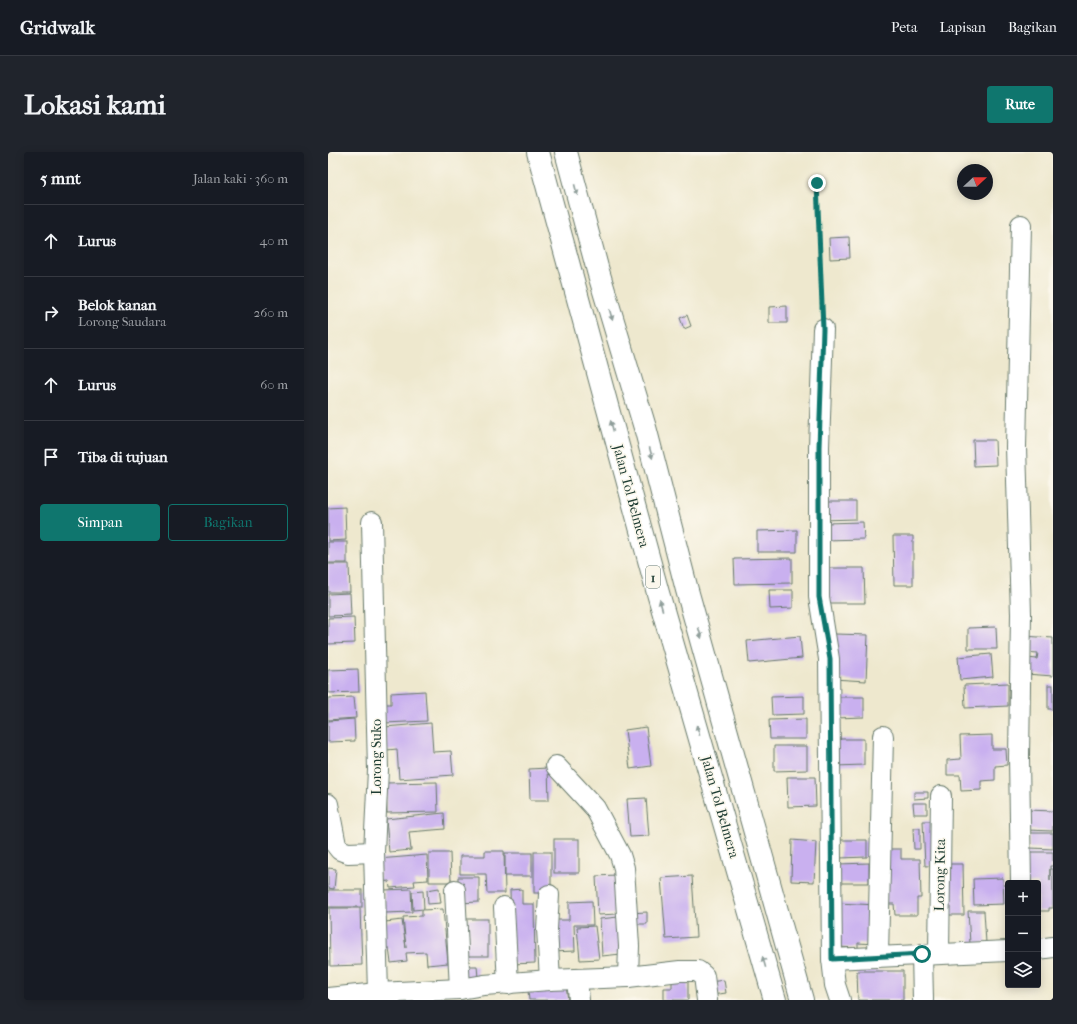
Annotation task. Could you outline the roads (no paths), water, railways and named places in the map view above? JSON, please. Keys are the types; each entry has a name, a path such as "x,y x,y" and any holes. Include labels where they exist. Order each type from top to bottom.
{"highway":[{"name":"Jalan Tol Belmera","path":"538,152 658,593 775,1000"},
{"name":"Jalan Tol Belmera","path":"566,152 598,271 646,431 687,590 802,1000"}],"street":[{"path":"1021,225 1016,447 1021,614 1019,758 1021,880"},
{"path":"823,329 819,447 819,597 830,659 832,959 835,984 840,1000"},
{"name":"Lorong Suko","path":"372,522 378,770 374,852 378,992"},
{"path":"878,956 883,736"},
{"path":"556,766 596,808 620,855 624,868 629,946 628,976"},
{"name":"Lorong Kita","path":"923,1000 931,954 941,796"},
{"path":"328,804 336,845 340,850 348,853 374,852"},
{"path":"455,890 460,989"},
{"path":"549,895 547,929 550,980"},
{"path":"504,907 508,984"},
{"path":"1041,949 1053,947"},
{"path":"832,959 1005,951"},
{"path":"328,998 378,992 428,995 460,989 508,984 628,976 680,970 698,971 704,976 707,1000"},
{"path":"577,980 579,1000"}]}
